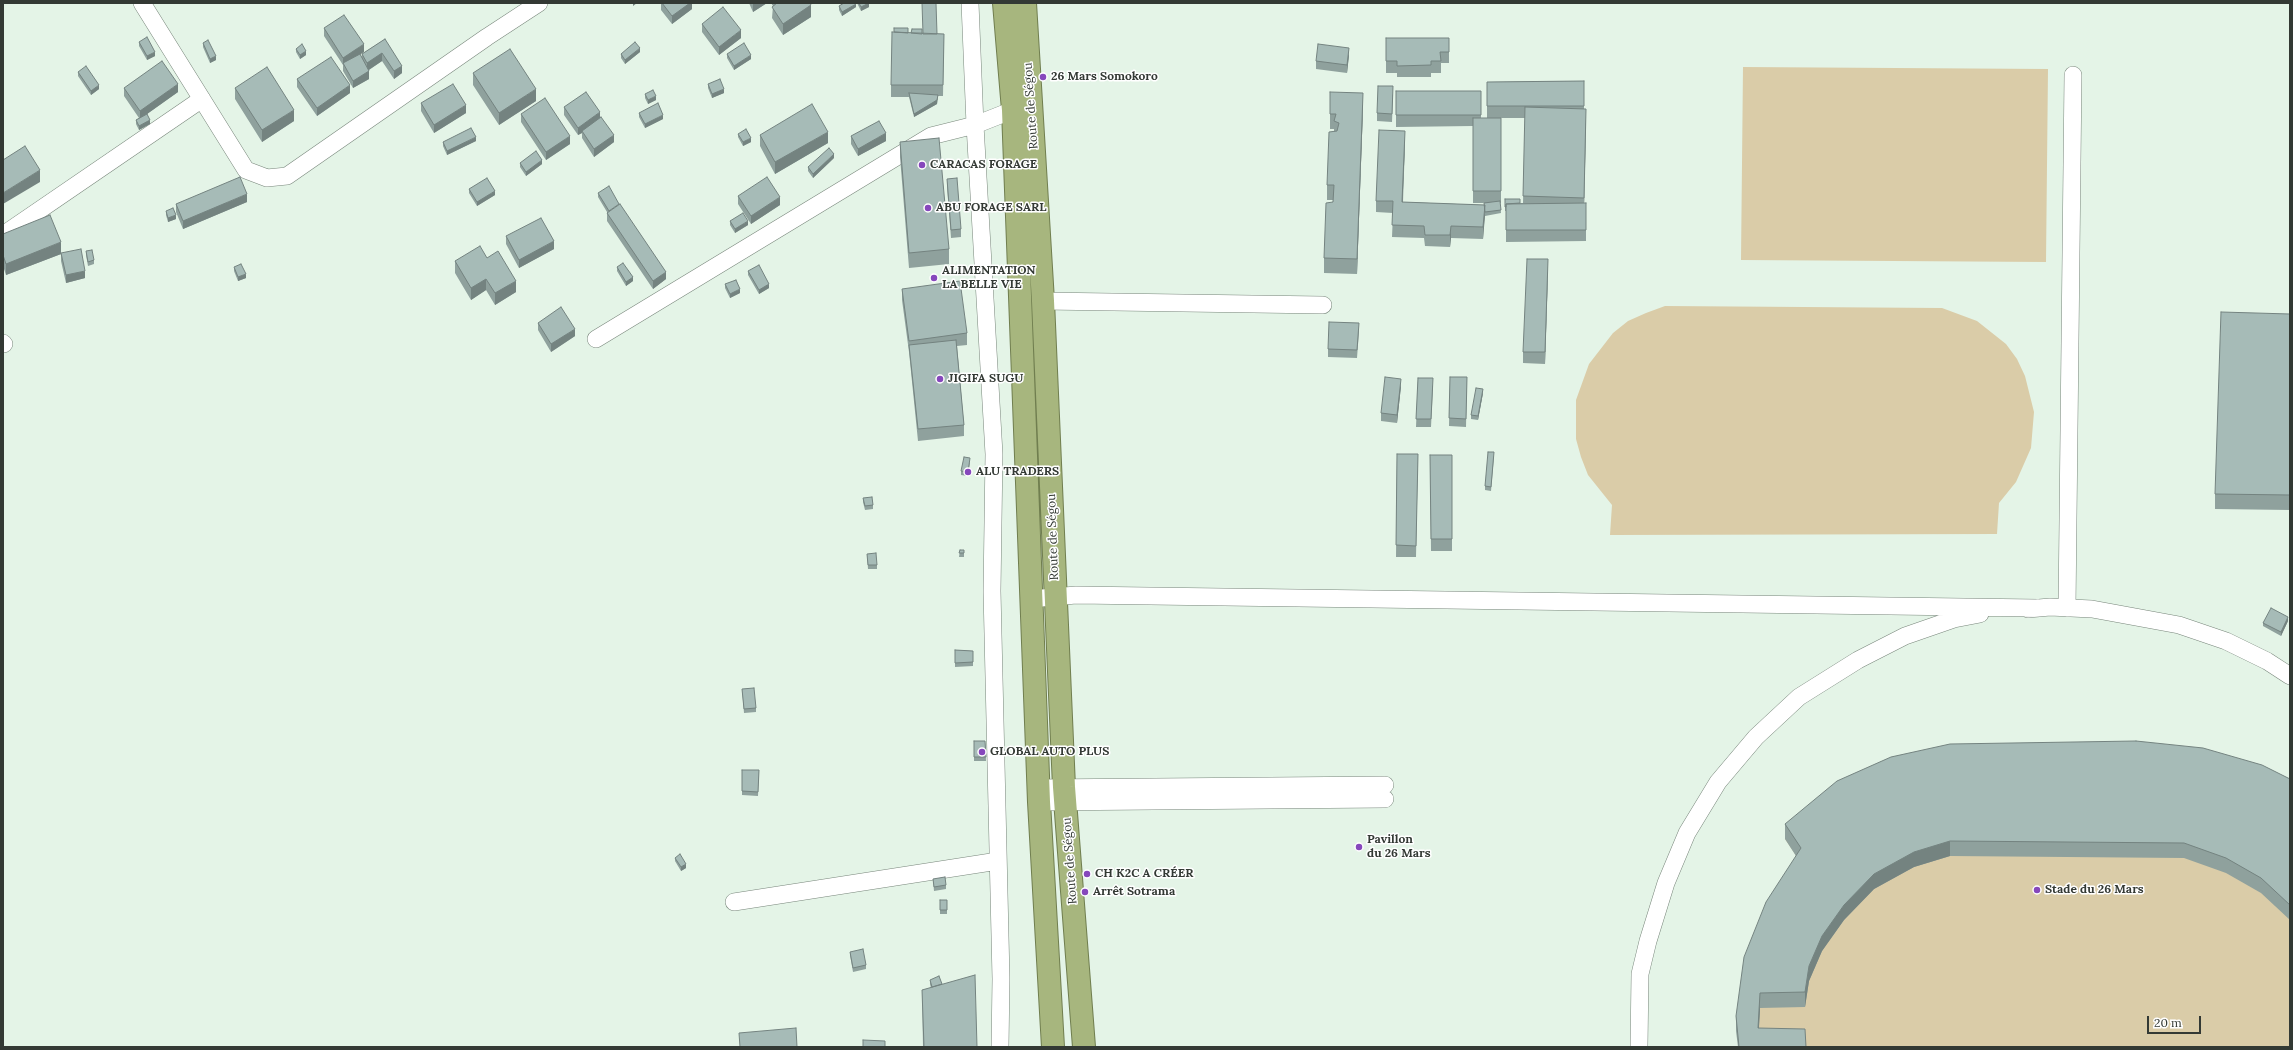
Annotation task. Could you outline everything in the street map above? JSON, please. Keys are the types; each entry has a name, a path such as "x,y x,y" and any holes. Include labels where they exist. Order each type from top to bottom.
{"highway":[{"name":"Route de Ségou","path":"1004,3 1013,110 1039,795 1053,1047"},
{"name":"Route de Ségou","path":"1024,3 1043,301 1055,597 1065,794 1084,1047"}],"street":[{"path":"142,3 246,170 267,178 287,176 487,37 540,3"},
{"path":"970,3 975,125 994,454 992,591 998,861 1000,1047"},
{"path":"2067,608 2073,75"},
{"path":"3,235 202,99"},
{"path":"596,339 931,136 975,125 1013,110"},
{"path":"1043,301 1323,305"},
{"path":"1031,599 1076,595 2092,609 2179,625 2226,641 2267,661 2290,676"},
{"path":"1639,1047 1640,974 1666,883 1687,833 1718,782 1756,737 1799,696 1858,660 1905,636 1954,619 2004,610 2038,608"},
{"path":"1039,795 1385,792"},
{"path":"734,902 998,861"}],"shaded area":[{"path":"1743,67 2048,69 2046,262 1741,260"},
{"path":"1665,306 1942,308 1977,321 2006,344 2017,359 2025,376 2034,412 2031,448 2016,482 1999,503 1997,534 1610,535 1612,505 1588,475 1576,439 1576,400 1589,364 1613,333 1628,321"},
{"name":"Stade du 26 Mars","path":"2290,794 2290,1047 1738,1047 1801,863 1785,839 1837,796"}],"building":[{"path":"662,3 690,3 672,16"},
{"path":"777,3 810,3 811,5 783,24 772,7"},
{"path":"844,3 856,4 842,12 839,6"},
{"path":"859,3 869,3 861,7"},
{"path":"922,3 936,3 937,34 923,34"},
{"path":"723,7 741,30 719,47 702,24"},
{"path":"344,15 364,44 343,58 324,28"},
{"path":"894,28 908,28 908,33 894,32"},
{"path":"912,29 922,29 922,34 911,33"},
{"path":"892,32 944,34 943,85 891,85"},
{"path":"147,37 155,52 147,56 139,42"},
{"path":"1386,38 1449,38 1449,52 1440,52 1441,61 1431,61 1431,65 1397,66 1397,61 1386,61"},
{"path":"385,39 402,66 394,71 382,53 367,63 362,54"},
{"path":"208,40 216,56 210,59 203,43"},
{"path":"635,42 640,48 625,60 621,54"},
{"path":"744,43 751,55 734,66 727,54"},
{"path":"302,44 306,51 300,55 296,49"},
{"path":"1318,44 1349,48 1347,65 1316,61"},
{"path":"510,49 536,89 499,113 473,73"},
{"path":"360,54 369,71 353,81 343,63"},
{"path":"331,57 350,85 317,108 297,79"},
{"path":"162,61 178,84 140,111 124,88"},
{"path":"86,66 99,85 91,91 78,72"},
{"path":"267,67 294,110 262,130 235,88"},
{"path":"720,79 724,89 712,94 708,84"},
{"path":"1584,81 1584,106 1487,106 1487,82"},
{"path":"453,84 466,105 434,125 421,103"},
{"path":"1378,86 1393,86 1392,114 1377,113"},
{"path":"653,90 656,96 648,100 645,94"},
{"path":"1396,91 1481,91 1481,115 1396,115"},
{"path":"586,92 600,112 578,128 564,107"},
{"path":"1330,92 1363,93 1357,259 1324,258 1326,203 1333,202 1334,185 1327,185 1329,132 1337,131 1339,123 1334,121 1336,114 1330,114"},
{"path":"909,93 938,95 937,100 914,114"},
{"path":"545,98 570,136 546,152 521,114"},
{"path":"658,103 663,115 645,124 639,113"},
{"path":"812,104 828,132 775,162 760,135"},
{"path":"1525,107 1586,109 1584,198 1523,196"},
{"path":"147,114 150,120 139,126 136,120"},
{"path":"601,117 614,135 594,149 582,131"},
{"path":"1473,118 1501,118 1501,191 1473,191"},
{"path":"879,121 886,133 858,149 851,136"},
{"path":"471,128 476,137 447,151 443,142"},
{"path":"746,129 751,138 743,142 738,134"},
{"path":"1379,130 1405,131 1402,202 1485,205 1483,227 1451,226 1450,235 1425,235 1424,226 1392,225 1393,201 1376,201"},
{"path":"939,138 949,249 909,253 900,142"},
{"path":"25,146 40,170 3,193 3,160"},
{"path":"829,148 834,154 813,174 808,167"},
{"path":"536,151 542,160 526,172 520,163"},
{"path":"240,177 247,194 183,221 176,204"},
{"path":"767,177 780,197 751,216 738,196"},
{"path":"487,178 495,191 477,202 469,189"},
{"path":"957,178 961,229 951,230 947,179"},
{"path":"609,186 619,204 609,211 598,193"},
{"path":"1505,199 1520,199 1520,203 1506,204 1505,207"},
{"path":"1500,201 1501,210 1485,212 1484,203"},
{"path":"1586,203 1586,230 1506,230 1506,204"},
{"path":"620,204 666,272 653,281 607,213"},
{"path":"173,208 176,215 168,218 166,211"},
{"path":"743,213 748,221 735,229 730,221"},
{"path":"50,215 61,242 6,264 3,255 3,234"},
{"path":"541,218 554,241 519,260 506,236"},
{"path":"480,246 487,258 498,251 516,281 495,293 486,279 471,288 455,261"},
{"path":"81,249 85,271 66,275 61,253"},
{"path":"92,250 94,260 88,262 86,251"},
{"path":"1527,259 1548,259 1545,352 1523,352"},
{"path":"623,263 633,277 626,282 617,267"},
{"path":"241,264 246,274 238,277 234,267"},
{"path":"759,265 769,284 759,290 748,271"},
{"path":"736,280 740,289 730,294 725,284"},
{"path":"960,281 967,333 909,341 902,289"},
{"path":"561,307 575,329 551,344 538,323"},
{"path":"2221,312 2290,314 2290,495 2215,494"},
{"path":"1329,322 1359,323 1357,350 1328,349"},
{"path":"956,340 964,425 918,429 909,345"},
{"path":"1385,377 1401,379 1397,415 1381,413"},
{"path":"1450,377 1467,377 1466,419 1449,418"},
{"path":"1418,378 1433,378 1431,419 1416,419"},
{"path":"1476,388 1483,389 1478,416 1471,415"},
{"path":"1488,452 1494,452 1491,487 1485,486"},
{"path":"1397,454 1418,454 1416,546 1396,545"},
{"path":"1430,455 1452,455 1452,539 1431,539"},
{"path":"964,457 970,458 968,472 961,471"},
{"path":"872,497 873,505 865,506 863,498"},
{"path":"960,550 964,550 964,553 959,553"},
{"path":"876,553 877,565 868,565 867,554"},
{"path":"2271,608 2288,617 2281,632 2263,623"},
{"path":"955,650 973,651 973,662 955,663"},
{"path":"754,688 756,708 744,709 742,689"},
{"path":"974,741 985,741 986,757 974,757"},
{"path":"2136,741 2203,748 2262,765 2290,779 2290,905 2261,878 2226,858 2184,843 1950,841 1914,852 1874,874 1844,905 1822,936 1809,966 1805,992 1760,993 1758,1028 1805,1029 1806,1047 1739,1047 1736,1016 1744,957 1766,902 1801,848 1785,824 1837,781 1891,757 1950,744"},
{"path":"742,770 759,770 758,792 742,791"},
{"path":"680,854 686,864 681,867 675,858"},
{"path":"945,877 946,885 934,887 933,879"},
{"path":"940,900 947,900 947,910 940,910"},
{"path":"863,949 866,965 853,968 850,952"},
{"path":"975,975 977,1047 924,1047 922,990"},
{"path":"939,976 942,984 932,987 930,980"},
{"path":"796,1028 797,1047 740,1047 739,1033"},
{"path":"863,1040 885,1041 885,1047 863,1047"}],"place":[{"name":"26 Mars Somokoro","path":"1043,77"},
{"name":"CARACAS FORAGE","path":"922,165"},
{"name":"ABU FORAGE SARL","path":"928,208"},
{"name":"ALIMENTATION LA BELLE VIE","path":"934,278"},
{"name":"JIGIFA SUGU","path":"940,379"},
{"name":"ALU TRADERS","path":"968,472"},
{"name":"GLOBAL AUTO PLUS","path":"982,752"},
{"name":"Pavillon du 26 Mars","path":"1359,847"},
{"name":"CH K2C A CRÉER","path":"1087,874"},
{"name":"Stade du 26 Mars","path":"2037,890"},
{"name":"Arrêt Sotrama","path":"1085,892"}]}
